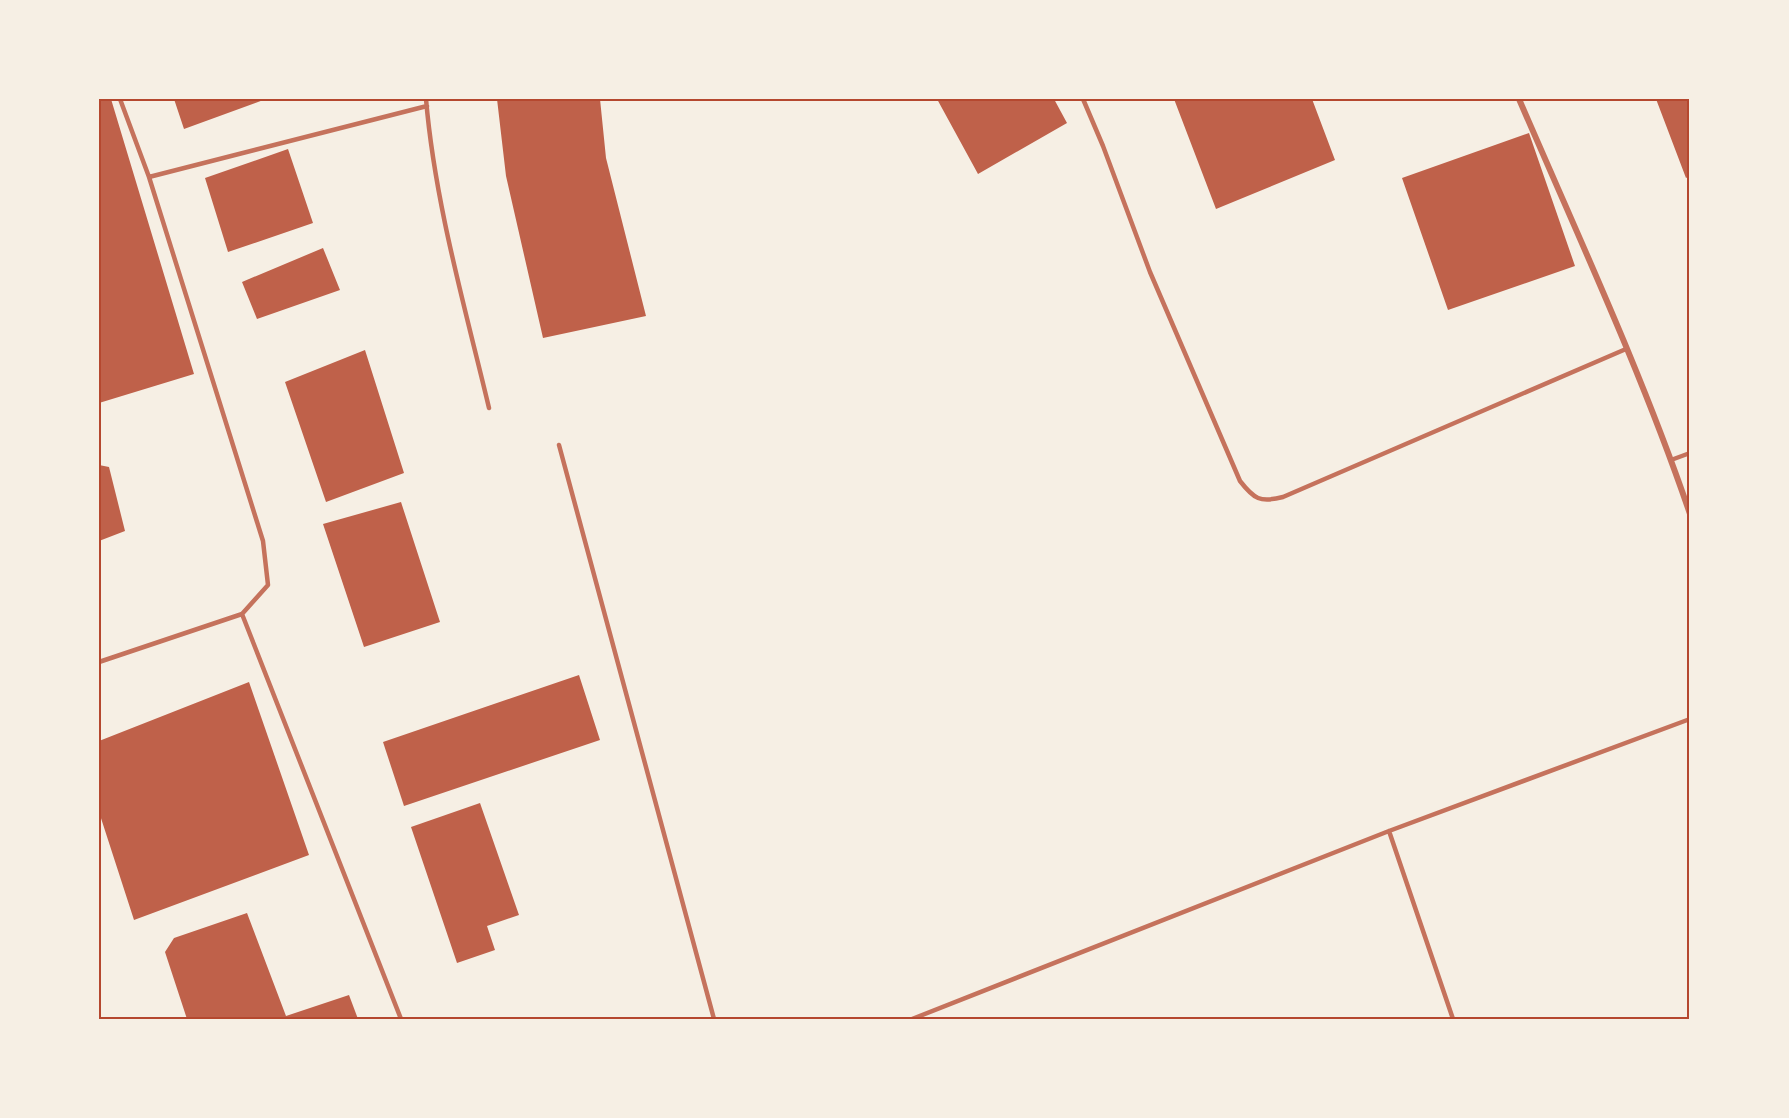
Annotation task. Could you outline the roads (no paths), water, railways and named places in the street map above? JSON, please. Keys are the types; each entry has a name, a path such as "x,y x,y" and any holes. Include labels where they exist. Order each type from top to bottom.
{"street":[{"path":"1519,99 1626,349 1671,460 1690,514"}],"lane":[{"path":"99,662 242,614 268,585 262,541 149,177 120,99"},
{"path":"426,99 437,178 451,251 489,408"},
{"path":"1083,99 1150,272 1240,482 1251,495 1268,501 1283,497 1626,349"},
{"path":"149,177 427,106"},
{"path":"559,445 714,1019"},
{"path":"1671,460 1690,453"},
{"path":"242,614 401,1019"},
{"path":"912,1019 1389,831 1690,720"},
{"path":"1389,831 1453,1019"}]}
